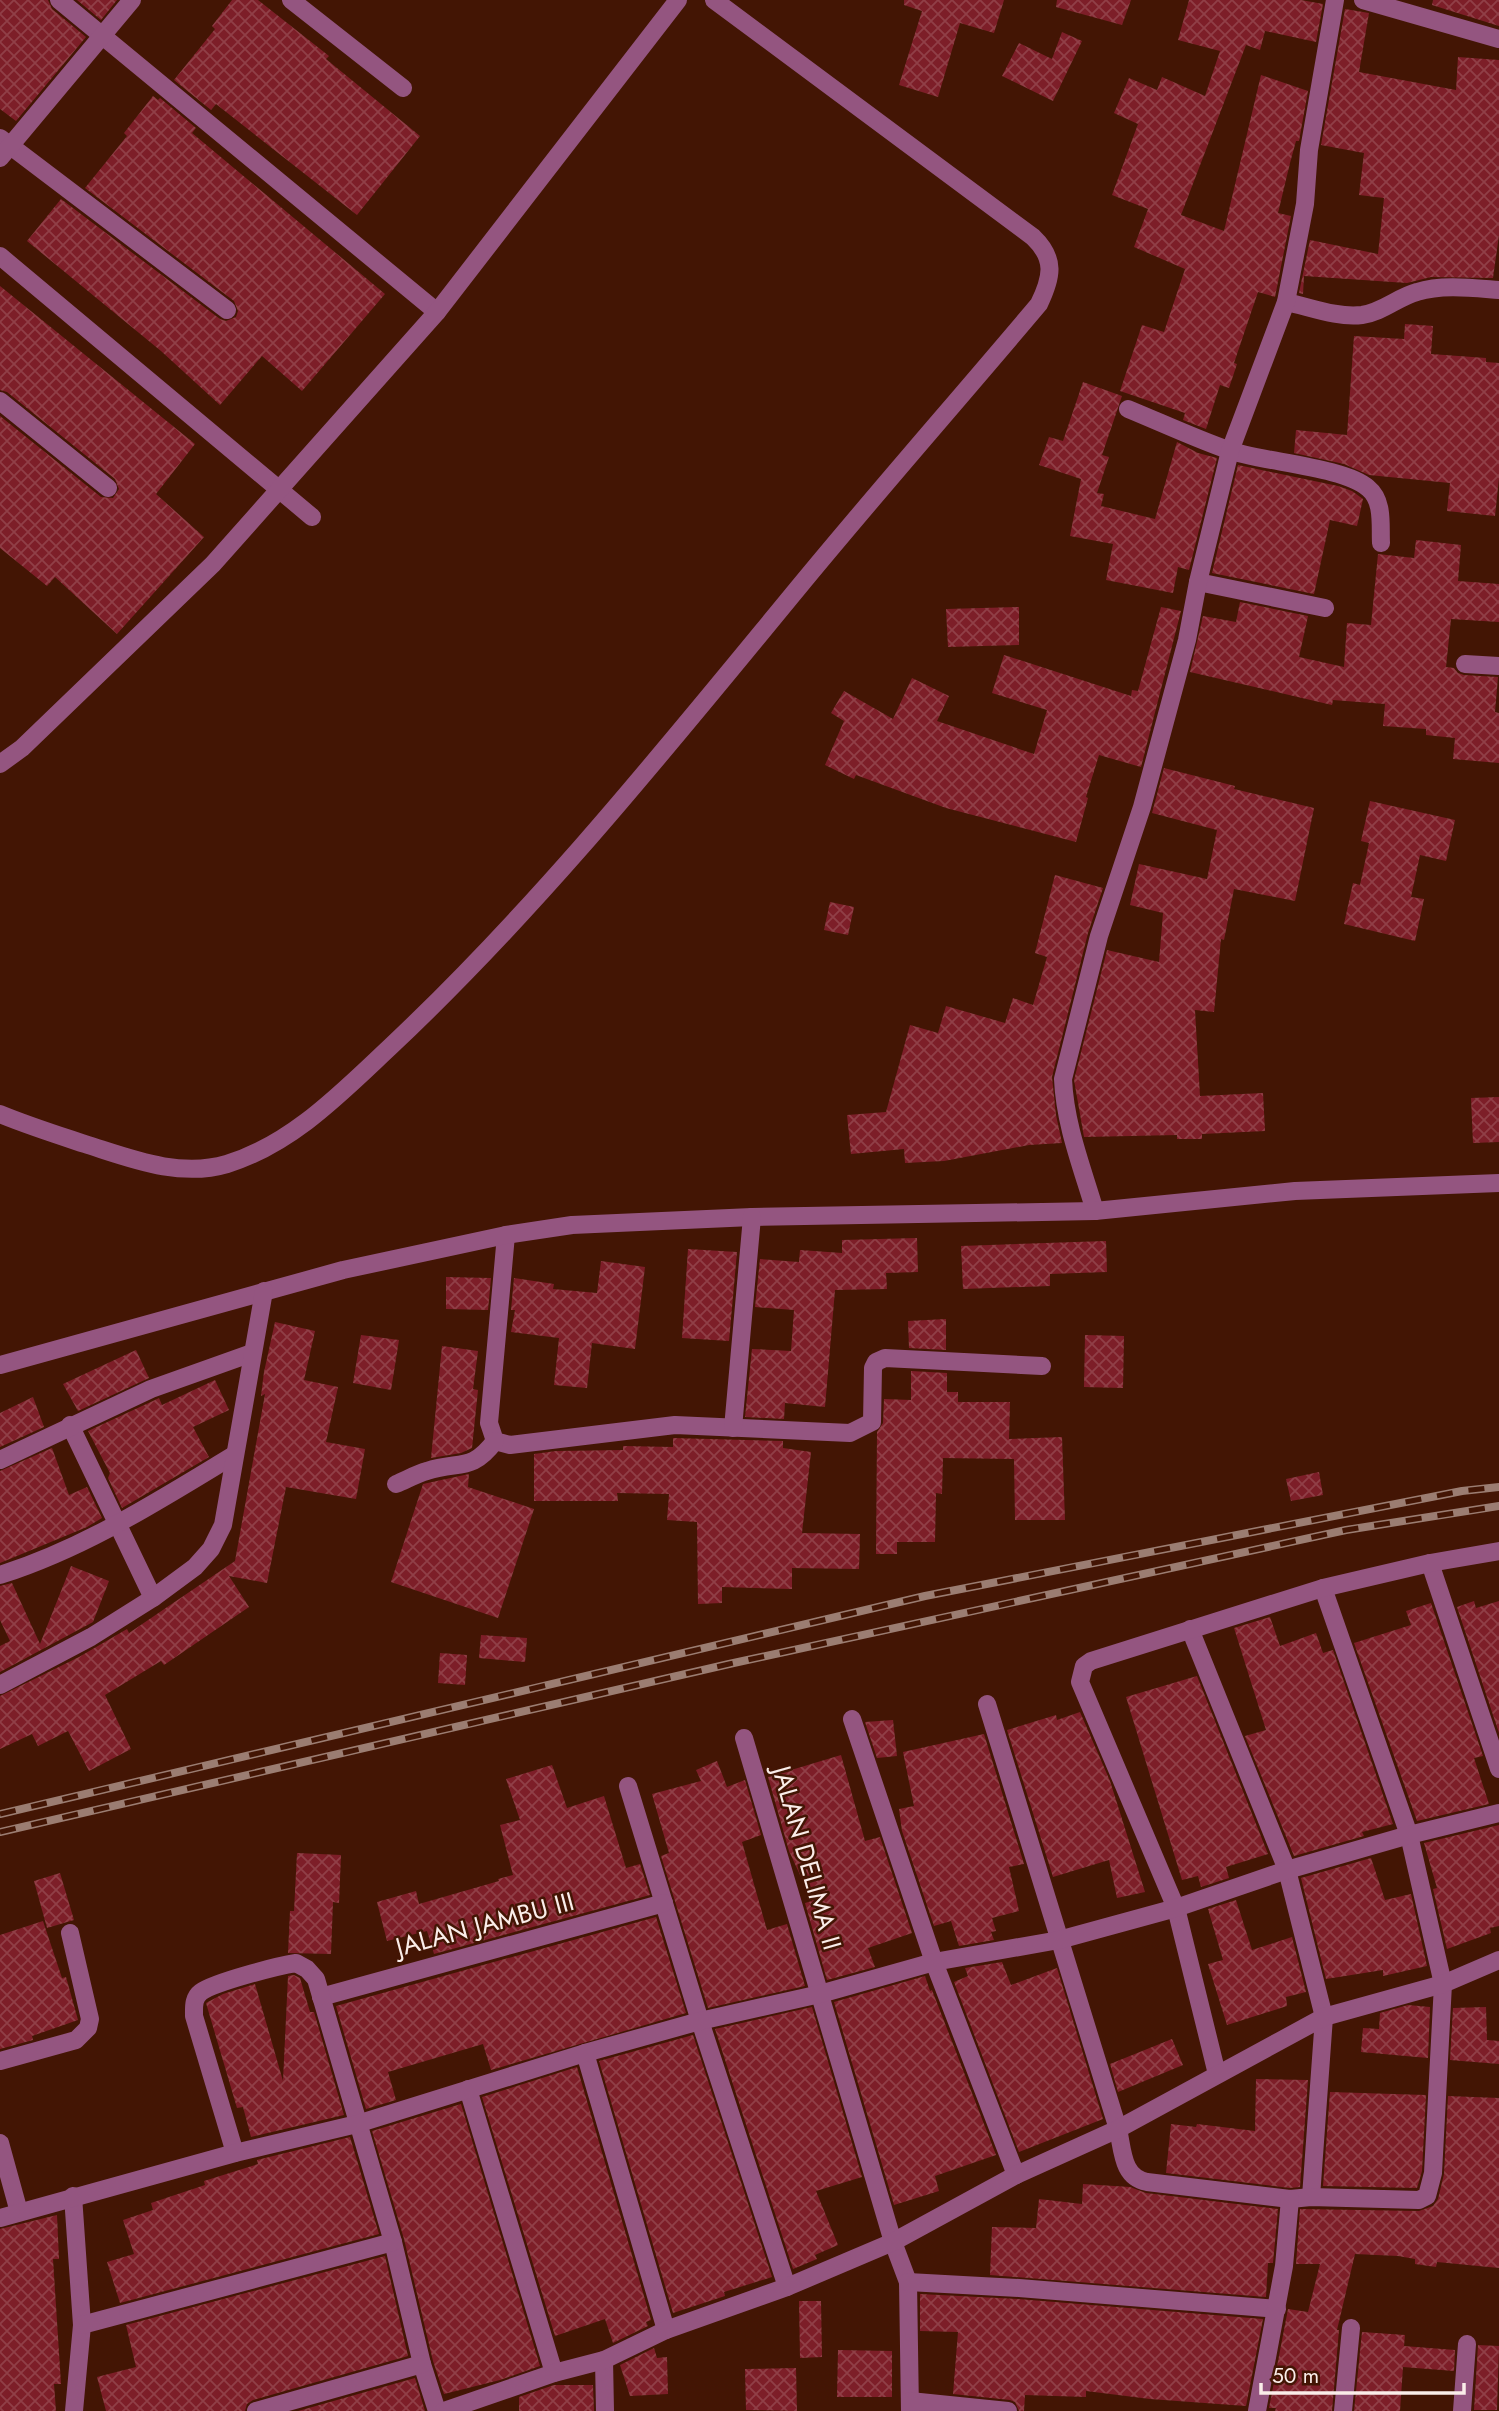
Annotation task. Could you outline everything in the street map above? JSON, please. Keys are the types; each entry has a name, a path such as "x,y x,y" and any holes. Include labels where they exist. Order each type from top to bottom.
{"street":[{"path":"59,0 437,312"},
{"path":"132,0 3,148 227,310"},
{"path":"290,0 403,88"},
{"path":"0,764 22,748 214,564 437,312 678,0"},
{"path":"0,1114 26,1125 153,1165 192,1169 226,1164 257,1152 305,1123 418,1020 514,922 633,789 801,584 1039,304 1048,286 1051,269 1044,248 1033,237 714,0"},
{"path":"1095,1211 1070,1130 1063,1079 1099,936 1142,807 1180,666 1230,451 1286,302 1305,204 1309,150 1335,0"},
{"path":"1363,0 1499,40"},
{"path":"0,256 312,517"},
{"path":"1286,302 1345,315 1364,315 1388,307 1416,292 1471,288 1499,290"},
{"path":"0,401 108,488"},
{"path":"1128,409 1230,451 1344,476 1362,483 1371,489 1378,500 1381,544"},
{"path":"1198,582 1325,608"},
{"path":"1465,664 1499,666"},
{"path":"0,1366 343,1270 506,1235 572,1225 752,1217 1095,1211 1295,1191 1499,1183"},
{"path":"733,1428 752,1217"},
{"path":"495,1441 489,1423 506,1235"},
{"path":"0,1685 91,1637 153,1598 195,1567 216,1541 223,1525 264,1292"},
{"path":"0,1460 151,1389 252,1353"},
{"path":"495,1441 510,1445 676,1425 850,1433 872,1422 873,1368 876,1362 885,1358 1042,1366"},
{"path":"70,1425 153,1598"},
{"path":"396,1485 428,1470 471,1463 484,1456 495,1441"},
{"path":"0,1575 78,1545 117,1526 234,1455"},
{"path":"1217,2074 1176,1908 1080,1682 1084,1666 1091,1661 1323,1588 1430,1563 1499,1551"},
{"path":"1430,1563 1499,1769"},
{"path":"987,1704 1118,2129 1127,2169 1136,2180 1290,2199 1311,2197 1419,2200 1427,2196 1433,2173 1443,1984 1409,1835 1323,1588"},
{"path":"1190,1629 1287,1870 1324,2017 1311,2197"},
{"path":"852,1719 934,1962 1016,2175"},
{"name":"JALAN DELIMA II","path":"744,1738 893,2242 908,2282 910,2406"},
{"path":"628,1786 700,2021 787,2287"},
{"path":"0,2218 235,2153 357,2124 585,2053 700,2021 820,1994 934,1962 1059,1940 1176,1908 1287,1870 1409,1835 1499,1813"},
{"name":"JALAN JAMBU III","path":"321,1997 664,1903"},
{"path":"0,2061 76,2040 88,2028 90,2019 70,1933"},
{"path":"444,2411 554,2373 604,2360 666,2330 787,2287 893,2242 1016,2175 1118,2129 1324,2017 1443,1984 1499,1960"},
{"path":"235,2153 194,2016 194,2002 200,1992 215,1986 296,1963 307,1969 316,1979 393,2242 422,2364 437,2411"},
{"path":"585,2053 666,2330"},
{"path":"468,2089 554,2373"},
{"path":"0,2143 19,2213"},
{"path":"73,2196 82,2325 74,2411"},
{"path":"1257,2411 1284,2266 1290,2199"},
{"path":"82,2325 393,2242"},
{"path":"908,2282 1019,2288 1276,2309"},
{"path":"1343,2411 1351,2328"},
{"path":"1462,2411 1467,2344"},
{"path":"604,2360 604,2411"},
{"path":"256,2411 422,2364"},
{"path":"910,2406 1008,2411"}],"building":[{"path":"0,0 48,0 52,9 86,37 16,121 0,109"},
{"path":"77,0 117,0 101,20"},
{"path":"232,0 258,0 329,56 326,59 420,136 357,215 216,104 211,110 174,80 215,29 212,26"},
{"path":"904,0 1004,0 994,33 960,23 938,97 899,85 922,11 904,5"},
{"path":"1057,0 1131,0 1122,25 1056,7"},
{"path":"1189,0 1301,0 1323,4 1316,42 1265,31 1260,50 1246,45 1181,215 1224,231 1261,75 1308,91 1299,141 1296,141 1278,213 1291,216 1275,297 1258,292 1234,363 1237,364 1229,388 1220,385 1206,429 1183,420 1185,413 1120,391 1142,325 1164,332 1185,269 1134,247 1148,209 1112,195 1138,124 1114,113 1129,78 1157,90 1162,77 1205,96 1220,51 1178,40"},
{"path":"1433,0 1499,0 1499,26 1432,5"},
{"path":"1345,9 1369,13 1359,72 1456,90 1458,57 1499,60 1499,235 1493,278 1431,277 1407,283 1304,276 1303,294 1299,293 1310,240 1378,254 1384,198 1359,195 1364,153 1321,145"},
{"path":"1062,32 1082,41 1053,101 1002,76 1019,43 1052,59"},
{"path":"153,96 158,100 160,98 196,128 192,133 385,294 302,391 262,356 220,405 161,351 27,241 61,199 220,319 226,321 236,317 238,311 234,301 85,188 127,136 124,133"},
{"path":"0,286 195,444 156,494 204,537 117,634 55,577 47,586 0,548 0,416 101,497 113,498 119,489 115,479 7,392 0,390"},
{"path":"1405,324 1433,326 1431,354 1486,358 1486,362 1499,363 1499,478 1495,516 1447,511 1450,483 1369,475 1344,464 1294,453 1296,430 1347,435 1354,336 1404,339"},
{"path":"1083,382 1122,396 1102,455 1109,457 1097,493 1104,494 1101,506 1155,519 1177,442 1198,453 1217,458 1189,570 1178,567 1173,593 1106,580 1113,544 1070,536 1081,479 1039,465 1049,437 1063,441"},
{"path":"1238,465 1338,486 1363,499 1357,526 1330,520 1314,594 1212,573"},
{"path":"1416,540 1461,545 1458,581 1499,584 1499,622 1451,619 1446,667 1454,668 1464,675 1498,677 1495,712 1499,713 1499,763 1453,759 1455,738 1426,735 1426,729 1383,726 1385,704 1333,700 1332,705 1190,672 1203,616 1236,622 1240,602 1308,616 1299,657 1344,667 1347,623 1371,625 1378,554 1414,558"},
{"path":"1019,607 1019,645 948,647 946,609"},
{"path":"1161,607 1181,611 1141,767 1099,755 1076,842 946,808 856,775 854,779 825,765 844,721 831,713 844,691 893,719 912,678 949,696 937,721 1034,754 1047,710 992,693 1004,655 1131,696 1132,690 1138,691"},
{"path":"1164,768 1235,786 1234,789 1314,808 1295,901 1234,889 1224,940 1221,939 1214,1012 1195,1010 1200,1096 1263,1093 1265,1131 1202,1134 1202,1139 1177,1139 1177,1135 1084,1137 1074,1080 1107,950 1159,962 1163,913 1130,905 1139,864 1207,879 1217,830 1152,813"},
{"path":"1370,801 1455,820 1446,861 1420,855 1411,897 1424,899 1415,941 1344,924 1353,883 1360,885 1369,843 1361,841"},
{"path":"1055,875 1103,888 1088,933 1052,1077 1062,1143 1029,1145 944,1161 905,1163 904,1149 851,1154 847,1115 886,1112 910,1025 938,1033 946,1006 1005,1023 1013,998 1033,1005 1047,957 1035,953"},
{"path":"830,902 854,907 848,935 824,930"},
{"path":"1499,1097 1499,1142 1473,1143 1471,1098"},
{"path":"917,1238 918,1272 886,1273 887,1289 835,1290 825,1407 785,1403 784,1419 745,1417 752,1349 791,1351 794,1310 755,1307 760,1259 799,1262 800,1250 842,1253 842,1240"},
{"path":"1106,1241 1107,1272 1050,1274 1050,1286 963,1289 961,1246"},
{"path":"688,1249 737,1252 729,1341 682,1338"},
{"path":"601,1261 645,1267 635,1349 592,1343 587,1388 554,1385 559,1338 511,1332 515,1310 511,1310 514,1278 554,1284 553,1289 597,1293"},
{"path":"446,1277 491,1278 488,1310 446,1309"},
{"path":"946,1319 946,1350 909,1348 908,1321"},
{"path":"275,1322 315,1331 304,1380 338,1387 326,1442 365,1449 356,1499 286,1487 267,1583 229,1576 249,1607 164,1665 161,1661 105,1695 131,1749 89,1771 68,1731 38,1746 32,1734 0,1749 0,1696 79,1657 127,1629 129,1633 235,1561 265,1394 261,1396 264,1372"},
{"path":"361,1335 399,1340 391,1390 353,1383"},
{"path":"1085,1335 1124,1336 1123,1388 1084,1387"},
{"path":"442,1346 478,1351 473,1389 478,1390 472,1448 461,1453 431,1458"},
{"path":"136,1350 149,1378 78,1411 63,1384"},
{"path":"911,1371 947,1373 947,1392 958,1392 958,1402 1010,1402 1009,1439 1062,1437 1065,1520 1015,1520 1014,1459 943,1458 942,1494 936,1493 935,1542 897,1542 897,1554 876,1554 877,1432 883,1423 884,1399 911,1400"},
{"path":"215,1380 229,1410 193,1427 209,1457 122,1508 108,1478 110,1473 88,1431 159,1398 162,1405"},
{"path":"33,1397 44,1427 0,1447 0,1413"},
{"path":"673,1438 783,1441 783,1448 811,1452 802,1533 860,1534 859,1569 792,1568 792,1589 722,1587 722,1603 698,1604 697,1522 667,1520 669,1494 617,1493 618,1501 534,1501 534,1454 623,1450 623,1446 673,1447"},
{"path":"52,1448 69,1495 87,1487 102,1518 87,1527 0,1563 0,1471"},
{"path":"1319,1472 1323,1495 1291,1501 1286,1479"},
{"path":"469,1474 468,1487 534,1509 498,1618 391,1582 423,1484"},
{"path":"71,1566 109,1581 93,1622 0,1672 0,1646 10,1641 0,1620 0,1586 12,1583 40,1644"},
{"path":"1474,1601 1476,1608 1499,1601 1499,1733 1457,1607"},
{"path":"1431,1603 1483,1756 1474,1758 1489,1804 1417,1821 1354,1643 1411,1625 1406,1611"},
{"path":"1270,1617 1280,1646 1316,1633 1323,1653 1333,1650 1393,1824 1362,1832 1364,1836 1294,1856 1245,1736 1266,1730 1234,1628"},
{"path":"481,1635 527,1638 525,1662 479,1658"},
{"path":"440,1653 467,1655 465,1685 438,1683"},
{"path":"1197,1676 1268,1854 1226,1867 1229,1878 1201,1887 1198,1876 1182,1880 1126,1697"},
{"path":"1080,1712 1110,1781 1145,1892 1117,1898 1109,1860 1053,1877 1007,1730 1056,1715 1057,1720"},
{"path":"893,1720 897,1756 877,1758 865,1722"},
{"path":"984,1734 1024,1864 1009,1867 1019,1911 992,1918 996,1931 991,1932 994,1940 959,1946 951,1921 934,1926 902,1831 899,1809 914,1806 903,1752"},
{"path":"841,1755 865,1841 880,1837 912,1933 868,1948 875,1967 827,1980 805,1903 812,1901 789,1851 768,1777"},
{"path":"717,1761 727,1787 745,1780 761,1835 742,1842 767,1930 787,1924 805,1986 708,2008 661,1856 669,1853 652,1794 701,1781 696,1770"},
{"path":"552,1765 567,1808 604,1796 626,1868 640,1864 650,1895 434,1954 427,1931 387,1941 377,1902 416,1891 419,1904 513,1875 500,1825 520,1820 506,1779"},
{"path":"1499,1825 1499,1926 1490,1928 1491,1933 1447,1949 1433,1889 1437,1888 1424,1843"},
{"path":"297,1853 341,1855 339,1903 333,1902 331,1954 288,1953 290,1911 294,1911"},
{"path":"1371,1858 1385,1900 1411,1894 1427,1966 1383,1976 1383,1970 1326,1979 1301,1878"},
{"path":"60,1873 74,1920 47,1928 34,1881"},
{"path":"1236,1900 1252,1950 1292,1937 1306,1992 1286,1997 1287,2006 1227,2025 1208,1964 1223,1960 1208,1909"},
{"path":"656,1917 686,2013 491,2070 483,2044 388,2072 396,2100 366,2109 336,2006"},
{"path":"43,1921 62,1978 66,1977 78,2020 32,2036 33,2040 0,2049 0,1935"},
{"path":"1002,1962 1011,1985 1057,1968 1103,2119 1019,2152 954,1982 968,1976 965,1968"},
{"path":"288,1976 300,1978 310,2012 314,2012 344,2115 251,2137 243,2107 237,2108 206,2003 223,1994 255,1984 283,2081"},
{"path":"925,1976 996,2155 935,2176 939,2191 894,2205 834,2002"},
{"path":"1408,2005 1430,2007 1428,2058 1361,2052 1363,2028 1379,2029 1380,2013"},
{"path":"812,2007 862,2177 816,2191 838,2245 815,2255 817,2259 793,2269 715,2029"},
{"path":"1486,2007 1487,2040 1499,2041 1499,2064 1450,2060 1453,2008"},
{"path":"693,2035 772,2277 724,2292 725,2296 673,2313 599,2061"},
{"path":"1172,2039 1183,2065 1118,2092 1110,2064"},
{"path":"577,2067 651,2320 646,2322 648,2326 613,2343 605,2319 555,2336 482,2097"},
{"path":"1256,2079 1308,2080 1300,2187 1166,2173 1171,2124 1196,2127 1197,2124 1255,2131"},
{"path":"1330,2092 1426,2095 1422,2171 1417,2188 1323,2186"},
{"path":"1448,2096 1499,2098 1499,2268 1437,2262 1436,2267 1415,2264 1415,2259 1398,2256 1355,2254 1337,2330 1332,2411 1275,2411 1276,2408 1269,2408 1288,2309 1308,2312 1320,2264 1296,2264 1300,2209 1419,2211 1433,2206 1438,2199 1444,2174"},
{"path":"461,2104 540,2366 500,2380 444,2394 433,2361 404,2239 372,2131"},
{"path":"350,2137 379,2234 120,2303 107,2262 134,2254 123,2220 153,2210 151,2203 205,2185 204,2181 258,2164 257,2160"},
{"path":"1083,2184 1130,2187 1146,2193 1278,2209 1273,2263 1268,2263 1266,2297 990,2275 992,2227 1036,2228 1039,2199 1082,2204"},
{"path":"57,2215 59,2259 53,2259 61,2384 54,2384 56,2411 0,2411 0,2229"},
{"path":"385,2256 408,2356 253,2400 247,2404 245,2411 106,2411 97,2377 136,2367 126,2325"},
{"path":"920,2294 1018,2299 1263,2319 1246,2406 1086,2391 1086,2397 1025,2395 1024,2411 1019,2411 1015,2402 1010,2400 953,2394 958,2332 920,2331"},
{"path":"799,2301 821,2301 822,2357 800,2358"},
{"path":"1362,2332 1405,2335 1404,2346 1455,2350 1454,2371 1403,2367 1400,2411 1354,2411"},
{"path":"1478,2345 1499,2346 1497,2410 1474,2410"},
{"path":"654,2348 657,2358 667,2357 668,2394 630,2396 620,2365"},
{"path":"838,2350 892,2351 892,2397 837,2397"},
{"path":"796,2368 797,2411 746,2410 745,2369"},
{"path":"415,2378 425,2411 298,2411"},
{"path":"554,2385 593,2385 594,2411 519,2411 519,2397"}],"railway":[{"path":"0,1814 925,1596 1462,1491 1499,1487"},
{"path":"0,1832 729,1664 1346,1530 1499,1506"}]}
